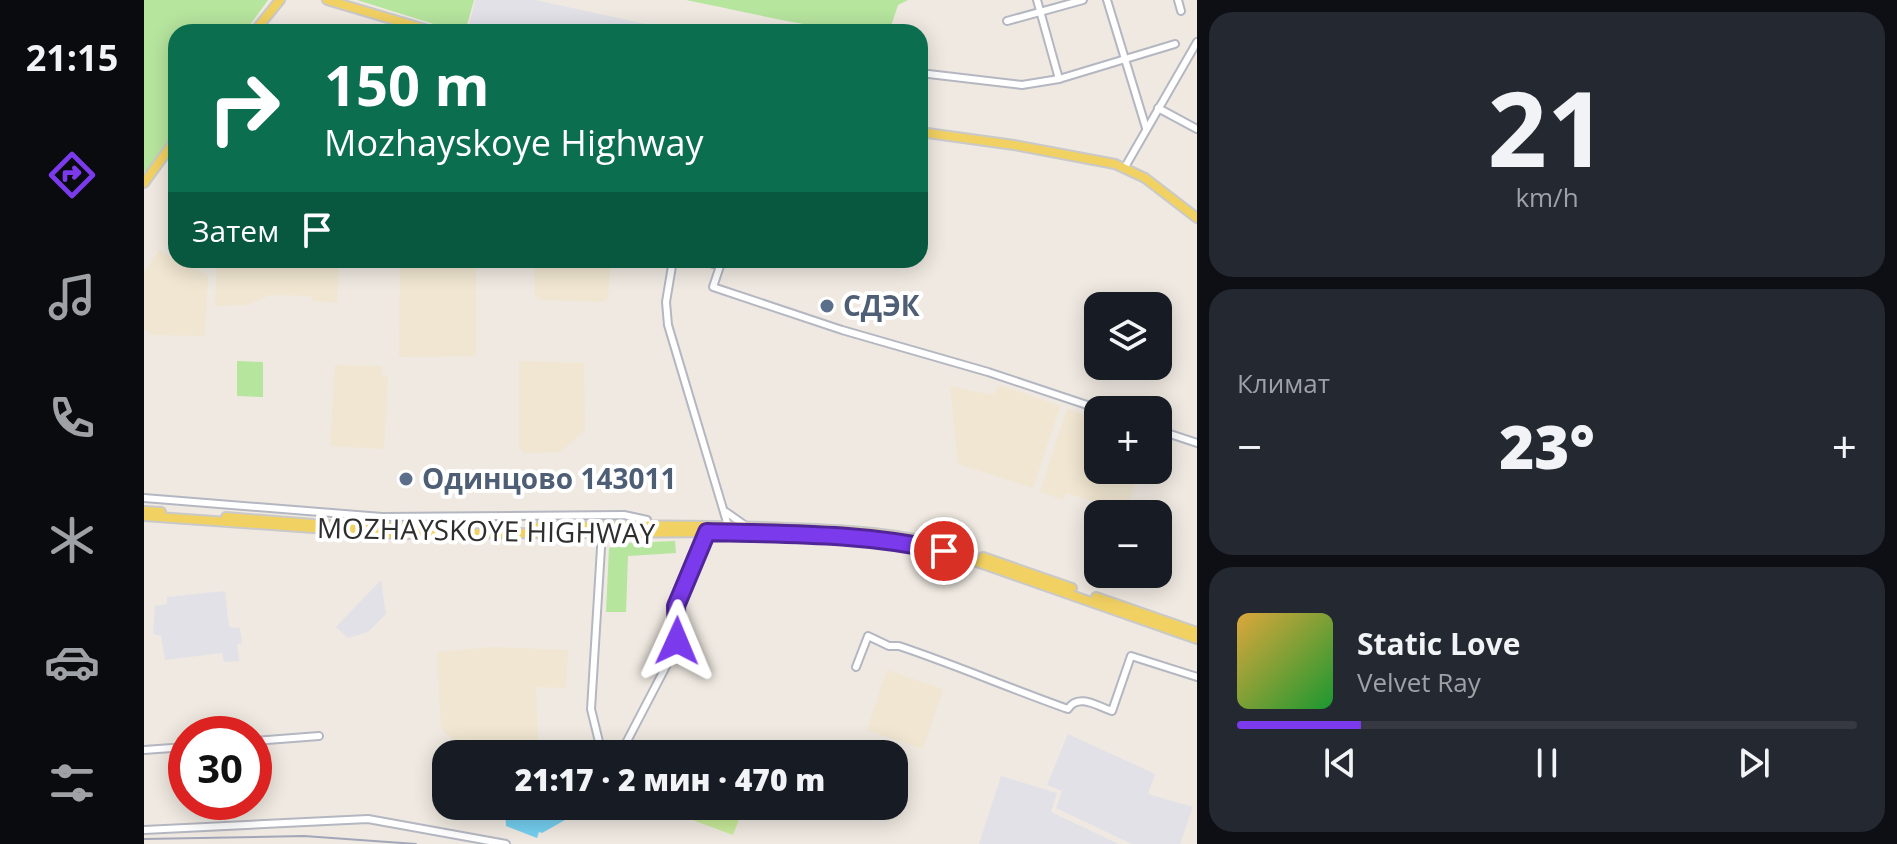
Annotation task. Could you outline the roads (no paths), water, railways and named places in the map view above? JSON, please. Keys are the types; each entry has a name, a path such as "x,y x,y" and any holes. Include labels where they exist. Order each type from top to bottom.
{"main road":[{"path":"260,24 280,0"},
{"path":"327,0 408,24"},
{"path":"928,133 1014,145 1125,167 1145,178 1197,218"},
{"path":"144,183 168,150"},
{"name":"MOZHAYSKOYE HIGHWAY","path":"144,514 397,528 647,522 832,535 927,547 1197,639"},
{"name":"MOZHAYSKOYE HIGHWAY","path":"144,514 397,534 707,532 748,526 877,533 928,541 1197,632"}],"street":[{"path":"1037,0 1059,79"},
{"path":"1007,21 1083,0"},
{"path":"1107,0 1146,128"},
{"path":"1178,0 1181,11"},
{"path":"1125,167 1197,42"},
{"path":"928,74 1022,85 1059,79 1175,44"},
{"path":"1158,108 1197,129"},
{"path":"672,268 666,302 668,325 729,529"},
{"path":"719,268 713,287 1084,404"},
{"path":"1172,435 1197,443"},
{"path":"144,498 382,517 610,515 638,516 647,522"},
{"path":"224,504 245,519"},
{"path":"724,509 736,521 748,526"},
{"path":"601,740 591,709 602,532"},
{"path":"628,740 674,651 677,641 676,606 707,532"},
{"path":"856,667 868,636 889,646 899,646 961,667 1068,709 1075,700 1080,700 1112,711 1131,656 1197,677"},
{"path":"272,740 319,736"},
{"path":"144,750 168,748"},
{"path":"144,830 368,819 506,844"}],"water":[{"path":"506,820 565,820 539,832 537,838 506,826"}],"railway":[{"path":"144,839 304,836 416,844"}],"place":[{"name":"СДЭК","path":"827,306"},
{"name":"Одинцово 143011","path":"406,479"}]}
